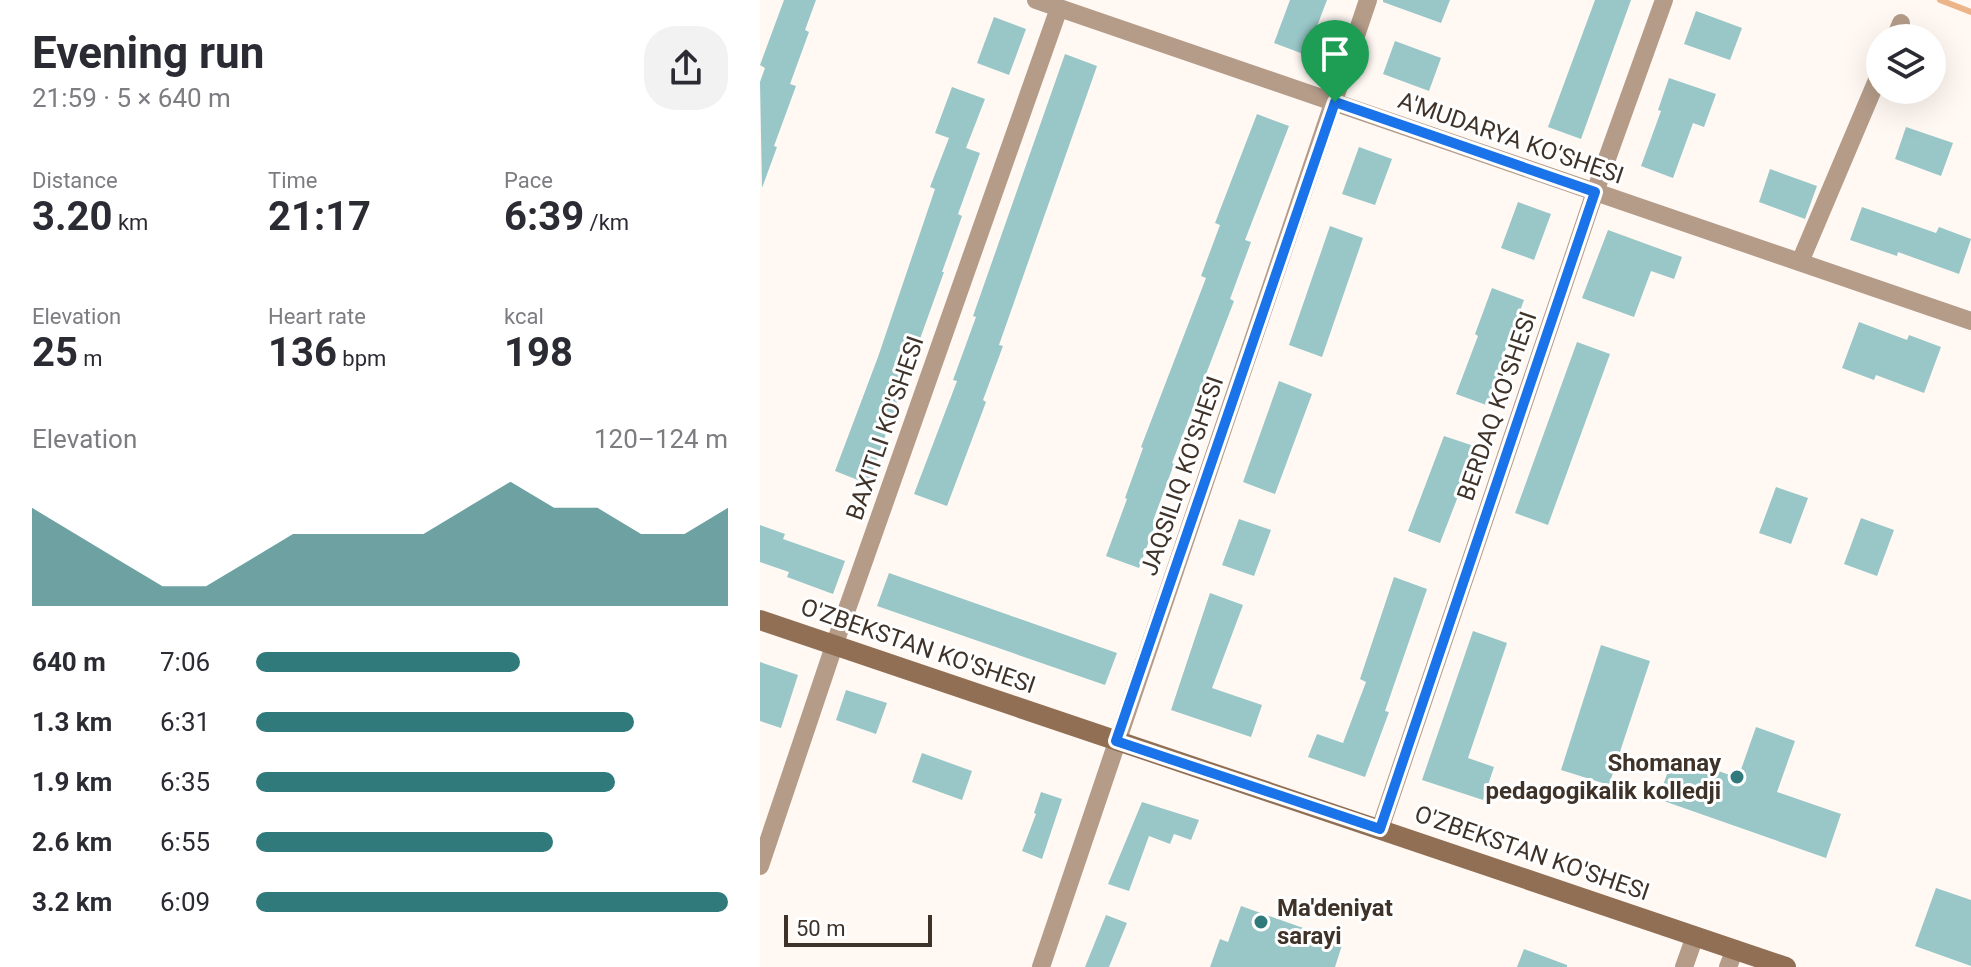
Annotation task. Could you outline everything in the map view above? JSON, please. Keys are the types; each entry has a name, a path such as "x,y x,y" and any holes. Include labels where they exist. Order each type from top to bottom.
{"main road":[{"name":"O'ZBEKSTAN KO'SHESI","path":"760,620 1695,936 1732,958 1786,967"}],"street":[{"name":"A'MUDARYA KO'SHESI","path":"1036,0 1971,321"},
{"name":"JAQSILIQ KO'SHESI","path":"1041,967 1368,0"},
{"name":"BERDAQ KO'SHESI","path":"1380,829 1595,192 1664,0"},
{"name":"BAXITLI KO'SHESI","path":"760,866 834,646 1059,8"},
{"path":"1800,262 1867,104"},
{"path":"1684,967 1695,936"}],"building":[{"path":"784,0 816,0 805,30 809,32 790,84 796,86 762,188 760,82 765,68 760,65"},
{"path":"1290,0 1327,0 1306,55 1274,43"},
{"path":"1383,0 1450,0 1441,23"},
{"path":"1595,0 1631,0 1581,139 1548,127"},
{"path":"1696,11 1742,28 1730,60 1684,44"},
{"path":"994,17 1026,29 1009,75 977,63"},
{"path":"1395,41 1441,58 1429,91 1383,74"},
{"path":"1065,54 1097,66 999,345 1003,346 983,400 986,402 947,506 914,494 957,381 953,380 976,317 973,316"},
{"path":"1669,78 1716,94 1704,127 1693,123 1673,178 1641,166"},
{"path":"952,87 985,99 966,148 980,153 958,214 962,216 944,272 868,484 835,471 878,357 935,189 930,187 949,138 935,133"},
{"path":"1257,114 1289,126 1245,240 1251,242 1230,299 1234,301 1172,463 1153,521 1156,522 1139,568 1106,556 1127,499 1141,447 1206,278 1201,276 1220,225 1215,223"},
{"path":"1906,127 1953,143 1941,176 1895,159"},
{"path":"1359,147 1392,159 1375,205 1342,194"},
{"path":"1770,169 1817,186 1805,219 1759,202"},
{"path":"1518,202 1551,214 1534,260 1501,248"},
{"path":"1862,207 1936,233 1939,227 1971,239 1959,274 1898,252 1897,256 1850,240"},
{"path":"1330,226 1363,238 1322,357 1289,345"},
{"path":"1608,230 1682,257 1674,279 1651,271 1634,317 1582,298"},
{"path":"1492,288 1524,300 1489,406 1456,394"},
{"path":"1859,322 1907,340 1909,335 1941,347 1924,393 1876,375 1874,380 1842,368"},
{"path":"1577,342 1610,354 1548,525 1515,513"},
{"path":"1279,381 1312,394 1275,494 1243,482"},
{"path":"1444,436 1477,447 1440,543 1408,531"},
{"path":"1776,487 1808,498 1791,544 1759,533"},
{"path":"1861,518 1894,530 1877,576 1844,564"},
{"path":"1239,519 1271,530 1254,576 1222,565"},
{"path":"760,525 785,534 783,539 845,561 833,594 787,577 789,572 760,562"},
{"path":"889,573 1117,653 1105,685 877,606"},
{"path":"1394,577 1427,589 1385,711 1389,712 1365,777 1308,757 1317,734 1343,743 1366,682 1360,679"},
{"path":"1210,593 1243,605 1212,688 1262,705 1251,737 1171,710"},
{"path":"1473,631 1507,643 1468,758 1494,767 1483,800 1422,780"},
{"path":"1601,645 1650,661 1609,785 1561,770"},
{"path":"760,662 798,675 781,728 760,721"},
{"path":"846,690 887,703 876,734 836,720"},
{"path":"1756,727 1795,741 1777,792 1841,814 1826,858 1658,799 1674,755 1738,778"},
{"path":"922,753 972,771 962,800 912,782"},
{"path":"1041,792 1062,799 1042,859 1022,851"},
{"path":"1142,802 1199,820 1191,840 1174,834 1170,844 1149,836 1129,891 1108,884"},
{"path":"1936,888 1971,900 1971,966 1915,946"},
{"name":"Ma'deniyat sarayi","path":"1241,906 1343,942 1335,967 1210,967 1220,939 1228,942"},
{"path":"1106,915 1127,923 1109,967 1085,967"},
{"path":"1524,949 1567,965 1567,967 1517,967"}],"waterway":[{"path":"1940,0 1971,12"}],"place":[{"name":"Shomanay pedagogikalik kolledji","path":"1737,777"},
{"name":"Ma'deniyat sarayi","path":"1261,922"}],"route":[{"path":"1335,102 1595,192 1380,829 1116,741 1335,102"}]}
